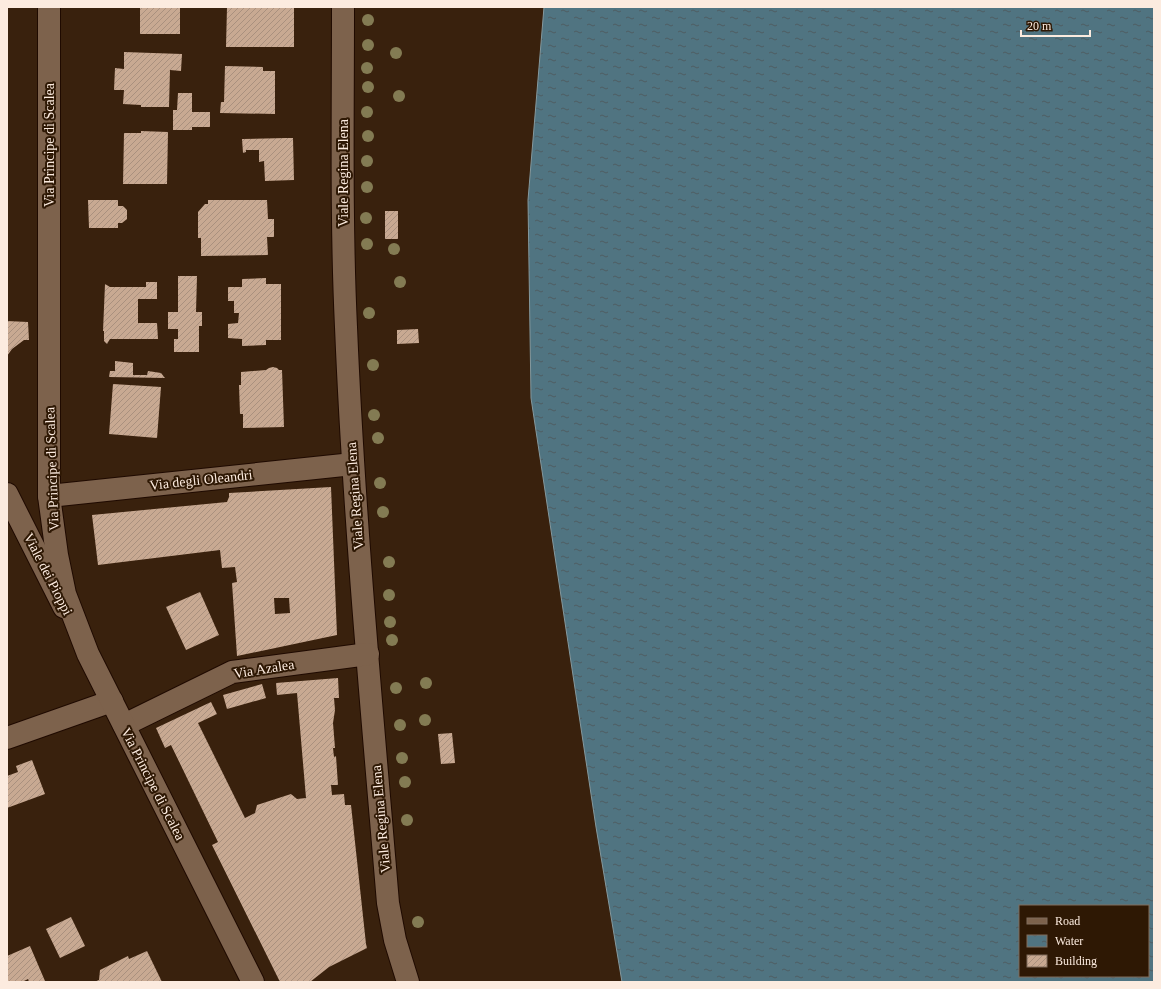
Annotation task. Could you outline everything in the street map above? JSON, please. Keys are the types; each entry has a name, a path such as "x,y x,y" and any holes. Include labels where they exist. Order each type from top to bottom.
{"street":[{"name":"Via Principe di Scalea","path":"49,7 50,496 56,555 65,594 88,654 253,982"},
{"name":"Viale Regina Elena","path":"343,7 343,234 353,464 388,903 395,940 408,982"},
{"name":"Via degli Oleandri","path":"50,496 353,464"},
{"name":"Viale dei Pioppi","path":"7,494 88,654"},
{"name":"Via Azalea","path":"124,725 232,672 368,654"},
{"path":"7,738 112,701"}],"water":[{"path":"544,7 1154,7 1154,982 622,982 596,827 531,398 528,200"}],"building":[{"path":"140,7 180,7 180,34 140,34"},
{"path":"227,7 294,7 294,47 226,47"},
{"path":"124,52 182,54 181,71 170,70 169,107 141,107 141,105 123,104 124,90 114,90 115,68 124,69"},
{"path":"225,66 263,67 263,71 275,71 275,114 220,113 221,102 224,102"},
{"path":"178,93 192,93 192,112 210,112 210,127 192,127 192,130 173,130 173,110 177,110"},
{"path":"141,131 168,132 167,184 123,184 124,133 141,133"},
{"path":"293,138 294,180 265,181 264,161 259,162 259,150 246,150 246,152 243,153 242,139"},
{"path":"88,200 118,200 118,206 123,206 127,210 127,219 122,223 118,223 118,228 89,228"},
{"path":"208,200 267,200 268,219 274,219 274,237 267,237 268,255 201,256 201,238 198,238 198,212 205,204 208,204"},
{"path":"385,211 398,211 398,239 385,239"},
{"path":"178,276 197,276 196,312 202,312 202,326 199,326 199,352 174,352 174,339 178,339 178,329 168,329 168,312 178,312"},
{"path":"266,278 266,284 281,284 281,340 266,340 266,345 242,346 242,339 228,338 228,324 238,323 239,313 234,313 234,301 228,301 228,287 242,287 242,279"},
{"path":"146,282 157,282 157,299 138,299 138,323 157,323 158,339 110,339 107,344 104,341 103,331 105,284 110,287 146,287"},
{"path":"7,321 28,322 29,340 24,340 12,349 7,356"},
{"path":"418,329 419,343 397,344 397,330"},
{"path":"115,361 133,363 133,375 147,375 148,371 161,373 165,378 109,377 110,371 115,371"},
{"path":"273,367 282,370 284,427 243,428 243,414 240,414 239,385 241,385 241,372 266,370"},
{"path":"113,384 161,387 157,438 109,434"},
{"path":"331,487 337,635 237,656 232,583 237,582 235,567 222,568 220,550 98,565 92,515 227,502 229,493","holes":["274,598 289,598 290,613 275,614"]},
{"path":"200,592 219,635 186,650 166,607"},
{"path":"338,678 339,698 334,698 335,710 333,723 335,748 333,748 334,757 336,756 338,785 331,785 332,795 344,794 345,805 351,805 367,948 329,967 310,982 280,982 212,845 218,842 171,745 165,748 156,728 211,702 217,714 198,723 245,818 255,813 257,805 291,794 297,799 306,798 297,693 277,695 276,683"},
{"path":"262,684 266,698 227,709 223,695"},
{"path":"452,733 455,763 441,764 438,734"},
{"path":"32,760 45,794 7,808 7,776 18,772 16,766"},
{"path":"71,917 85,946 60,958 46,929"},
{"path":"30,946 45,981 29,982 28,979 22,982 7,982 7,956"},
{"path":"147,951 162,982 94,982 99,980 100,970 128,956 129,959"}]}
